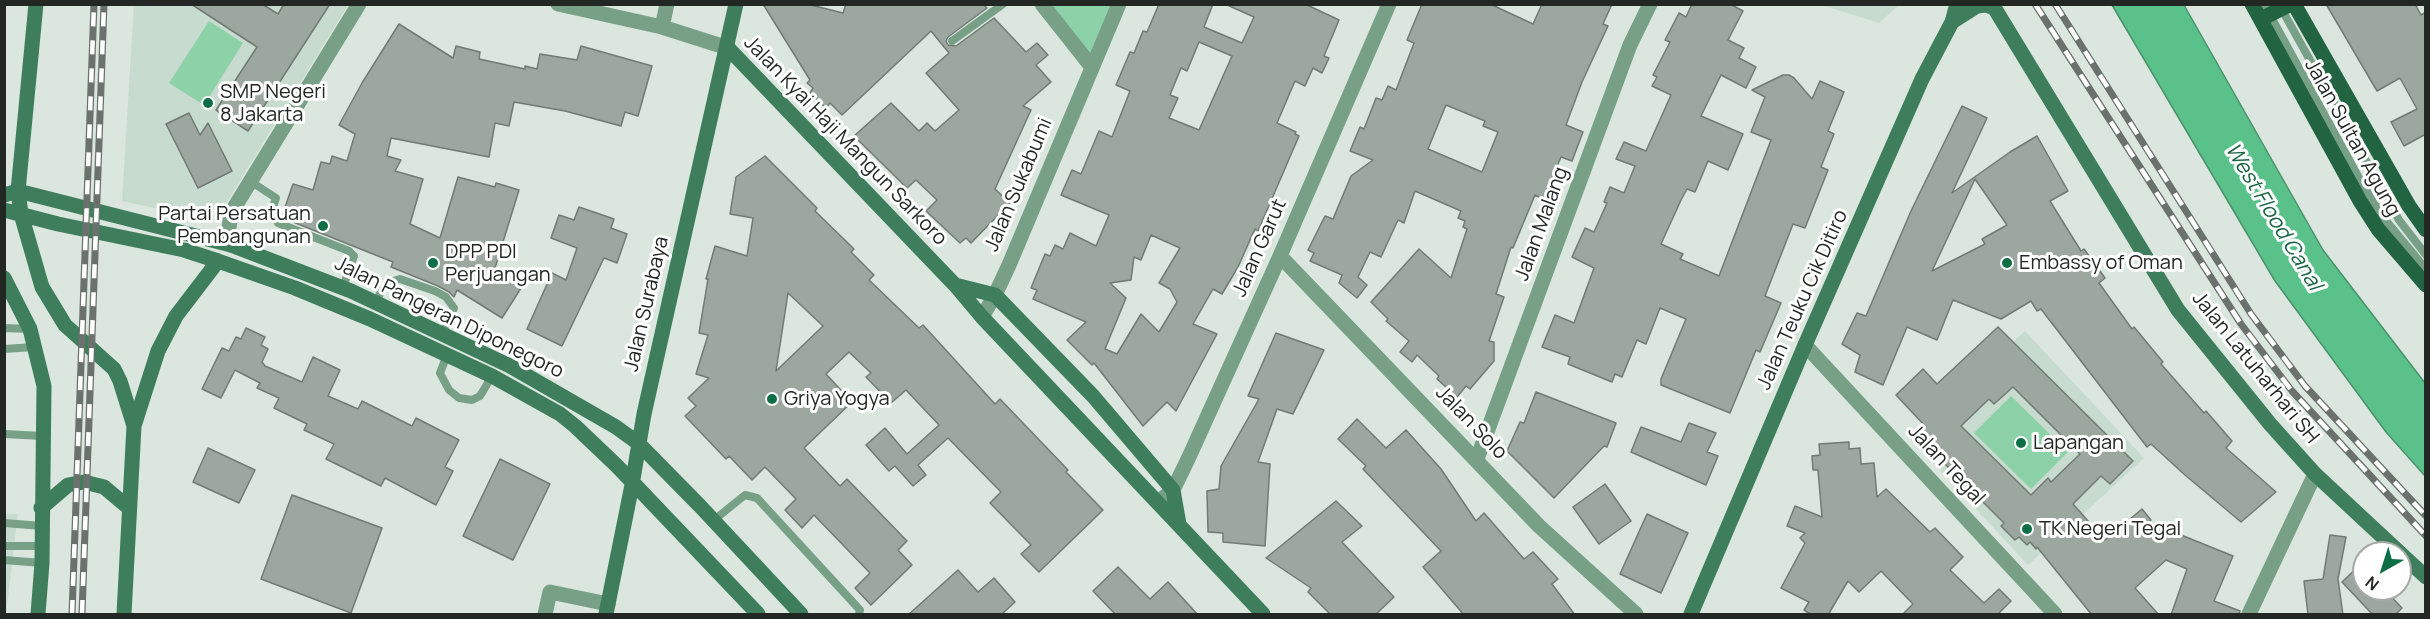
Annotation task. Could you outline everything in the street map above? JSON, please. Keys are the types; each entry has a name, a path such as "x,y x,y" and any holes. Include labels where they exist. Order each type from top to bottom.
{"main road":[{"path":"36,4 11,193 21,214 42,287 65,325 114,369 134,426"},
{"name":"Jalan Surabaya","path":"607,609 633,485 638,443 736,4"},
{"name":"Jalan Teuku Cik Ditiro","path":"1691,615 1805,345 1922,79 1952,22 1957,4"},
{"name":"Jalan Sultan Agung","path":"2252,4 2277,9 2426,230"},
{"path":"1952,22 1977,6 1993,6"},
{"name":"Jalan Latuharhari SH","path":"1993,6 2178,310 2270,424 2315,474 2387,541"},
{"name":"Jalan Sultan Agung","path":"2277,9 2360,201 2378,230 2426,285"},
{"name":"Jalan Kyai Haji Mangun Sarkoro","path":"728,48 955,285 982,317 1263,615"},
{"name":"Jalan Pangeran Diponegoro","path":"11,193 231,245 343,287 510,366 615,427 638,443 714,520 801,615"},
{"name":"Jalan Pangeran Diponegoro","path":"4,210 58,224 184,250 218,261 295,288 370,319 492,376 568,420 609,458 758,615"},
{"path":"124,615 134,426 158,351 176,316 218,261"},
{"path":"4,278 30,329 44,386 42,563 38,615"},
{"path":"955,285 995,295 1093,396 1173,490 1179,524"},
{"path":"370,319 376,303"},
{"path":"1075,414 1093,396"},
{"path":"41,508 68,485 84,482 104,487 129,508"},
{"name":"Jalan Latuharhari SH","path":"2412,564 2426,577"}],"street":[{"path":"231,245 229,228 231,213 360,4"},
{"name":"Jalan Kyai Haji Mangun Sarkoro","path":"558,4 662,27 728,48"},
{"path":"662,27 667,4"},
{"path":"1042,4 1091,66"},
{"name":"Jalan Sukabumi","path":"982,317 995,295 1119,4"},
{"name":"Jalan Garut","path":"1158,502 1173,490 1280,256 1389,4"},
{"name":"Jalan Malang","path":"1477,459 1630,45 1650,4"},
{"name":"Jalan Solo","path":"1280,256 1539,526 1636,615"},
{"name":"Jalan Tegal","path":"1805,345 2055,615"},
{"path":"2249,615 2315,474"},
{"path":"545,615 550,592 582,599 607,609"}],"lane":[{"path":"952,41 1003,4"},
{"path":"2277,9 2399,220 2426,255"},
{"path":"2277,9 2359,178 2401,241 2426,268"},
{"path":"250,181 276,198 273,207 278,224 349,251 354,256 343,287"},
{"path":"376,303 381,291 390,282 400,279 435,291 446,297 454,308 442,334"},
{"path":"4,328 30,329"},
{"path":"4,349 34,347"},
{"path":"447,355 440,373 449,390 459,398 472,400 480,396 492,376"},
{"path":"4,434 42,436"},
{"path":"714,520 745,495 757,498 860,610 860,615"},
{"path":"4,523 42,525"},
{"path":"4,546 42,546"},
{"path":"4,560 42,563"}],"shaded area":[{"path":"1818,4 1899,4 1899,5 1879,23"},
{"name":"SMP Negeri 8 Jakarta","path":"134,5 348,5 215,221 122,201"},
{"path":"1047,5 1113,5 1091,56"},
{"path":"209,21 243,43 204,105 169,83"},
{"path":"2025,331 2144,458 2028,565 1910,438"},
{"name":"Lapangan","path":"2011,396 2068,452 2031,489 1974,433"},
{"path":"4,514 18,514 6,614 4,614"}],"water":[{"name":"West Flood Canal","path":"2112,5 2184,5 2323,250 2425,383 2425,476 2386,432 2275,281"}],"building":[{"path":"191,4 262,4 278,14 284,4 330,4 248,131 216,110 257,47"},
{"path":"763,4 807,4 843,13 846,4 983,4 987,8 948,37 946,41 948,45 956,46 994,18 1026,52 1037,43 1048,55 1036,65 1051,82 1023,106 1031,110 995,189 1010,203 971,243 966,238 960,243 926,211 937,200 916,180 907,188 854,136 891,103 919,131 927,123 935,131 959,110 926,73 949,53 931,31 842,115 830,103 826,108 810,93 813,88 807,83 810,80"},
{"path":"1159,4 1213,4 1204,27 1242,43 1254,17 1225,4 1305,4 1339,20 1324,56 1329,58 1322,73 1313,68 1305,86 1295,81 1277,123 1296,132 1295,134 1299,136 1258,231 1255,229 1238,267 1222,294 1213,289 1193,324 1217,334 1176,411 1167,402 1143,426 1094,363 1092,365 1067,340 1086,322 1033,299 1037,290 1031,288 1045,254 1050,256 1055,245 1063,249 1070,233 1096,246 1109,215 1061,195 1072,170 1081,174 1099,131 1112,137 1130,91 1116,85 1130,52 1134,53 1143,31 1147,32","holes":["1199,42 1232,56 1199,130 1169,118 1178,98 1170,95 1181,68 1187,71","1151,235 1180,248 1159,283 1170,289 1177,302 1159,332 1141,314 1117,354 1105,349 1126,298 1110,283 1131,280 1134,257 1141,260"]},
{"path":"1422,4 1490,4 1533,24 1542,4 1612,4 1603,24 1608,26 1582,82 1566,125 1583,132 1572,161 1561,157 1543,199 1535,195 1513,248 1511,247 1496,294 1504,297 1489,341 1494,342 1494,361 1470,389 1466,386 1457,397 1437,379 1439,376 1417,355 1412,362 1400,352 1409,341 1386,321 1388,319 1371,302 1419,249 1451,278 1467,229 1463,227 1465,221 1458,218 1461,211 1415,191 1404,223 1398,220 1381,257 1370,252 1358,277 1367,285 1357,298 1339,283 1342,275 1310,261 1314,253 1308,250 1325,216 1333,219 1351,176 1373,160 1350,151 1360,127 1364,129 1376,98 1382,100 1388,86 1396,90 1414,43 1407,40","holes":["1446,105 1485,121 1483,126 1498,132 1482,172 1428,149"]},
{"path":"1692,4 1730,4 1743,11 1728,40 1744,48 1739,58 1756,67 1746,88 1721,75 1701,116 1743,134 1728,170 1708,161 1695,192 1687,189 1681,200 1661,244 1683,254 1680,259 1719,276 1771,140 1751,132 1765,97 1752,90 1783,75 1789,75 1812,99 1820,81 1844,92 1828,131 1834,134 1821,167 1828,170 1805,228 1793,224 1765,296 1781,303 1760,352 1756,350 1730,413 1661,385 1661,379 1686,319 1660,308 1646,344 1637,340 1622,377 1615,374 1612,382 1568,364 1570,357 1542,347 1555,315 1574,323 1594,268 1572,257 1585,228 1594,232 1607,203 1604,202 1610,187 1624,193 1635,166 1616,159 1624,142 1646,151 1671,95 1652,86 1657,77 1653,75 1670,42 1665,40 1679,13 1686,17"},
{"path":"2326,4 2415,4 2421,15 2426,12 2426,134 2404,146 2391,122 2417,109 2400,78 2377,91"},
{"path":"399,24 453,58 456,46 480,52 479,59 525,69 525,66 537,69 540,54 577,60 581,46 652,66 638,116 625,112 621,126 565,111 514,102 509,126 495,123 489,157 391,138 387,156 401,160 395,171 423,179 410,224 440,238 458,177 495,187 496,183 519,190 495,268 523,285 502,318 457,290 454,297 438,286 391,267 393,262 282,216 293,184 313,190 321,162 330,164 332,156 347,161 355,134 339,125"},
{"path":"1962,106 1987,118 1952,193 2037,136 2068,191 2050,201 2081,251 2084,249 2105,278 2099,283 2132,329 2134,327 2163,362 2161,364 2232,441 2226,448 2276,492 2241,522 2151,444 2147,447 2041,309 2037,311 2031,301 2001,319 1953,300 1937,340 1907,327 1883,385 1855,372 1860,355 1842,344 1857,313 1866,316 1911,211","holes":["1975,179 2007,225 1982,239 1985,244 1932,271"]},
{"path":"189,113 200,135 208,123 232,171 198,188 166,124"},
{"path":"765,156 817,208 815,211 854,249 851,252 874,275 869,280 919,328 923,325 995,404 1000,399 1103,510 1039,572 1021,554 1031,545 990,503 1001,492 948,438 918,465 926,475 913,486 895,466 889,471 866,445 885,428 907,454 939,425 906,390 891,403 866,377 871,373 849,352 826,374 852,402 804,448 840,486 847,479 907,541 898,550 912,565 871,605 855,588 870,573 814,515 802,528 785,510 796,499 765,467 752,480 729,456 726,459 685,416 696,406 688,398 709,378 696,374 708,335 699,333 708,279 706,279 715,246 747,256 753,218 730,214 736,177","holes":["788,293 823,326 776,371"]},
{"path":"579,207 614,219 611,228 627,234 617,263 604,258 562,346 527,329 552,273 566,280 577,248 551,238 559,215 574,220"},
{"path":"1998,327 2133,461 2110,484 2101,476 2073,504 2105,540 2142,509 2151,520 2149,522 2233,556 2214,601 2240,611 2239,615 2171,615 2187,569 2166,560 2135,588 2159,615 2092,615 2037,547 2036,549 2030,542 2027,545 2019,537 2015,540 2001,526 2004,523 1917,436 1926,427 1896,395 1923,369 1937,384","holes":["2013,387 2080,454 2051,482 2048,478 2031,495 1961,426 1989,399 1994,404"]},
{"path":"246,328 265,337 261,345 268,349 262,362 265,366 302,382 313,357 340,370 328,396 358,409 362,401 412,426 416,418 459,440 445,467 453,471 436,505 385,478 381,486 326,459 334,444 304,430 307,424 274,408 279,398 257,388 260,383 235,370 221,398 202,389 222,348 229,351 236,337 241,339"},
{"path":"1276,333 1324,350 1293,414 1277,409 1258,462 1270,464 1265,546 1223,542 1223,533 1208,532 1207,491 1219,489 1221,466 1259,399 1248,396"},
{"path":"1536,392 1616,423 1607,447 1604,446 1554,498 1507,451 1520,422 1524,423"},
{"path":"1357,419 1386,448 1406,430 1441,469 1476,521 1484,513 1524,559 1533,552 1558,579 1552,584 1575,615 1464,615 1423,567 1441,551 1363,469 1366,466 1338,439"},
{"path":"1689,423 1716,433 1707,452 1718,456 1706,485 1631,452 1641,427 1681,442"},
{"path":"1849,442 1849,449 1860,448 1861,464 1874,463 1877,497 1886,489 1930,532 1935,528 1963,557 1950,570 1984,603 1999,589 2011,601 1997,615 1902,615 1913,604 1881,571 1859,592 1848,581 1828,615 1812,615 1804,610 1809,602 1781,588 1805,543 1800,538 1805,533 1787,526 1795,506 1822,517 1818,470 1813,470 1812,456 1820,455 1819,444"},
{"path":"208,448 255,470 239,503 193,482"},
{"path":"500,459 550,484 513,560 463,536"},
{"path":"1605,484 1631,521 1599,544 1573,507"},
{"path":"292,495 382,528 351,613 261,579"},
{"path":"1336,501 1362,526 1342,542 1394,597 1375,615 1331,615 1308,592 1311,588 1266,558"},
{"path":"1647,514 1688,533 1661,593 1620,574"},
{"path":"2330,535 2346,537 2338,579 2343,615 2308,615 2304,581 2323,579"},
{"path":"1118,567 1150,599 1168,582 1198,615 1116,615 1093,591"},
{"path":"958,570 978,592 994,578 1015,602 1001,615 908,615"},
{"path":"2352,572 2352,593 2342,582"},
{"path":"2360,601 2395,601 2402,608 2395,615 2373,615"}],"railway":[{"path":"72,614 94,4"},
{"path":"82,614 104,4"},
{"path":"2035,4 2241,324 2292,391 2426,536"},
{"path":"2055,4 2251,314 2305,386 2426,516"}],"place":[{"name":"SMP Negeri 8 Jakarta","path":"208,103"},
{"name":"Partai Persatuan Pembangunan","path":"323,226"},
{"name":"DPP PDI Perjuangan","path":"433,263"},
{"name":"Embassy of Oman","path":"2007,263"},
{"name":"Griya Yogya","path":"772,399"},
{"name":"Lapangan","path":"2021,443"},
{"name":"TK Negeri Tegal","path":"2027,529"}]}
